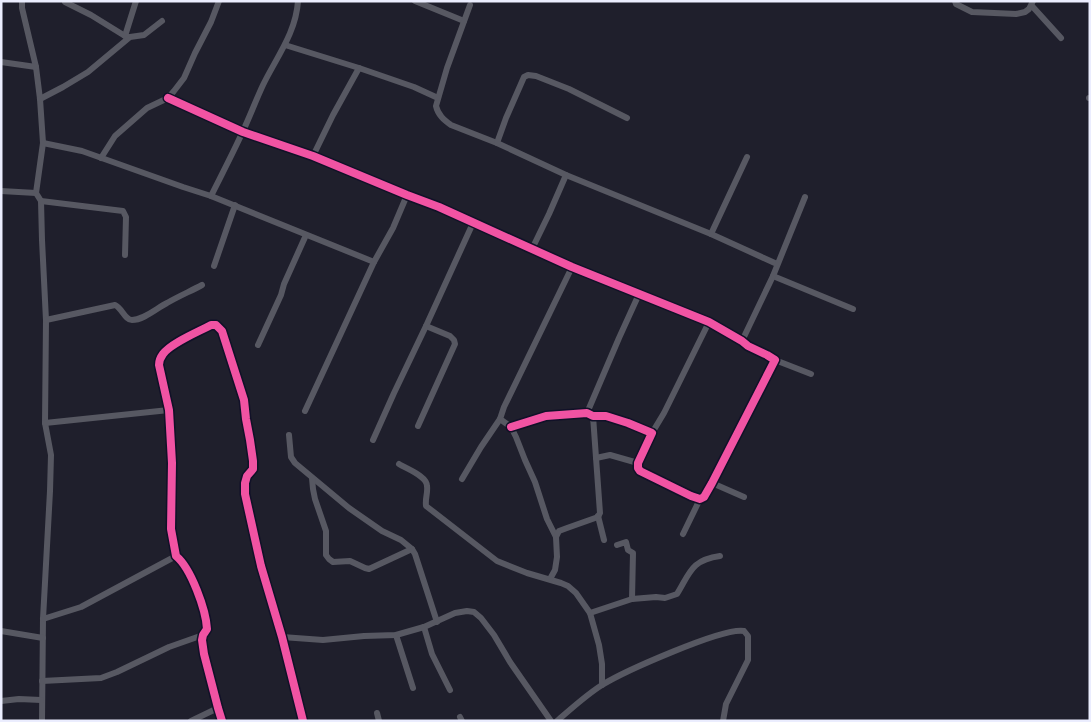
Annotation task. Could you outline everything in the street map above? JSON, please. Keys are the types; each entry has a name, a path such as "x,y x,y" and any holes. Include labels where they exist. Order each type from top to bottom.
{"street":[{"path":"22,1 36,67 43,143 36,194 41,201 46,320 45,423 51,455 43,619 42,721"},
{"path":"40,99 88,72 127,36 136,1"},
{"path":"101,158 115,136 147,108 168,98 184,78 195,52 212,22 219,1"},
{"path":"211,196 243,132 264,84 285,45 298,11 298,1"},
{"path":"415,1 464,22"},
{"path":"955,1 956,4 972,12 1016,14 1025,12 1032,4 1060,38"},
{"path":"65,2 92,15 127,36 144,35 162,21"},
{"path":"470,5 447,68 436,106 437,112 444,120 451,125 712,234 777,264"},
{"path":"285,45 414,87 438,98"},
{"path":"1,62 36,67"},
{"path":"313,156 359,68"},
{"path":"497,143 524,77 528,75 536,76 569,89 627,118"},
{"path":"168,98 243,132 313,156 439,207 532,249 708,322 775,360 811,374"},
{"path":"43,143 82,151 211,196 374,262"},
{"path":"712,234 747,157"},
{"path":"532,249 566,174"},
{"path":"1,191 36,194"},
{"path":"306,411 374,262 393,228 406,195"},
{"path":"742,341 773,276 805,197"},
{"path":"41,201 123,211 126,217 125,256"},
{"path":"214,266 235,205"},
{"path":"373,440 473,223"},
{"path":"258,345 306,235"},
{"path":"462,479 500,419 572,266"},
{"path":"773,276 853,309"},
{"path":"46,320 115,306 119,307 127,318 132,320 143,317 202,285"},
{"path":"587,412 640,294"},
{"path":"700,499 640,471 638,463 708,322"},
{"path":"42,681 101,678 169,647 203,635 208,629 198,593 181,560 176,556 171,529 172,463 168,410 159,365 162,354 170,347 211,325 216,325 222,331 244,400 253,461 252,469 245,483 245,494 261,566 282,637 303,721"},
{"path":"418,426 455,344 450,336 426,326"},
{"path":"683,534 700,499 704,497 712,483 775,360"},
{"path":"45,423 168,410"},
{"path":"511,427 546,416 587,412 593,416 606,416 620,420 652,433"},
{"path":"593,416 600,509 598,516 604,540"},
{"path":"500,419 511,427 516,436 535,482 547,519 556,537 557,557 555,570 550,579"},
{"path":"289,435 291,457 312,478 349,508 382,531 401,540 412,549 437,622"},
{"path":"596,458 610,455 638,463"},
{"path":"399,464 424,478 428,484 425,499 426,506 497,561 527,573 561,582 576,593 590,614 599,645 602,664 602,685"},
{"path":"312,478 313,489 326,531 326,556 333,562 350,561 369,569 412,549"},
{"path":"712,483 744,498"},
{"path":"556,537 559,532 598,516"},
{"path":"617,545 626,542 628,550 633,554 632,599"},
{"path":"43,619 81,607 176,556"},
{"path":"590,614 632,599 656,596 665,598 677,594 694,566 710,558 720,556"},
{"path":"282,637 323,640 396,635 424,627 455,613 467,610 474,612 481,618 494,636 551,721"},
{"path":"424,627 432,654 450,690"},
{"path":"1,631 43,638"},
{"path":"556,721 602,685 641,665 724,633 744,631 748,636 748,660 726,704 723,721"},
{"path":"203,635 204,654 222,721"},
{"path":"396,635 414,688"},
{"path":"1,701 20,699 41,700"},
{"path":"191,721 218,708"},
{"path":"376,714 379,721"}],"cycle path":[{"path":"168,98 243,132 313,156 439,207 572,267 709,322 775,360 712,483 704,497 700,499 640,471 638,463 652,433 628,423 606,416 593,416 587,413 546,416 511,427"},
{"path":"222,721 204,654 202,640 207,629 204,611 192,579 176,556 171,529 172,463 169,410 159,365 162,355 172,346 211,325 216,325 222,331 244,400 253,461 253,469 247,476 245,483 245,494 261,566 282,637 303,721"}]}
